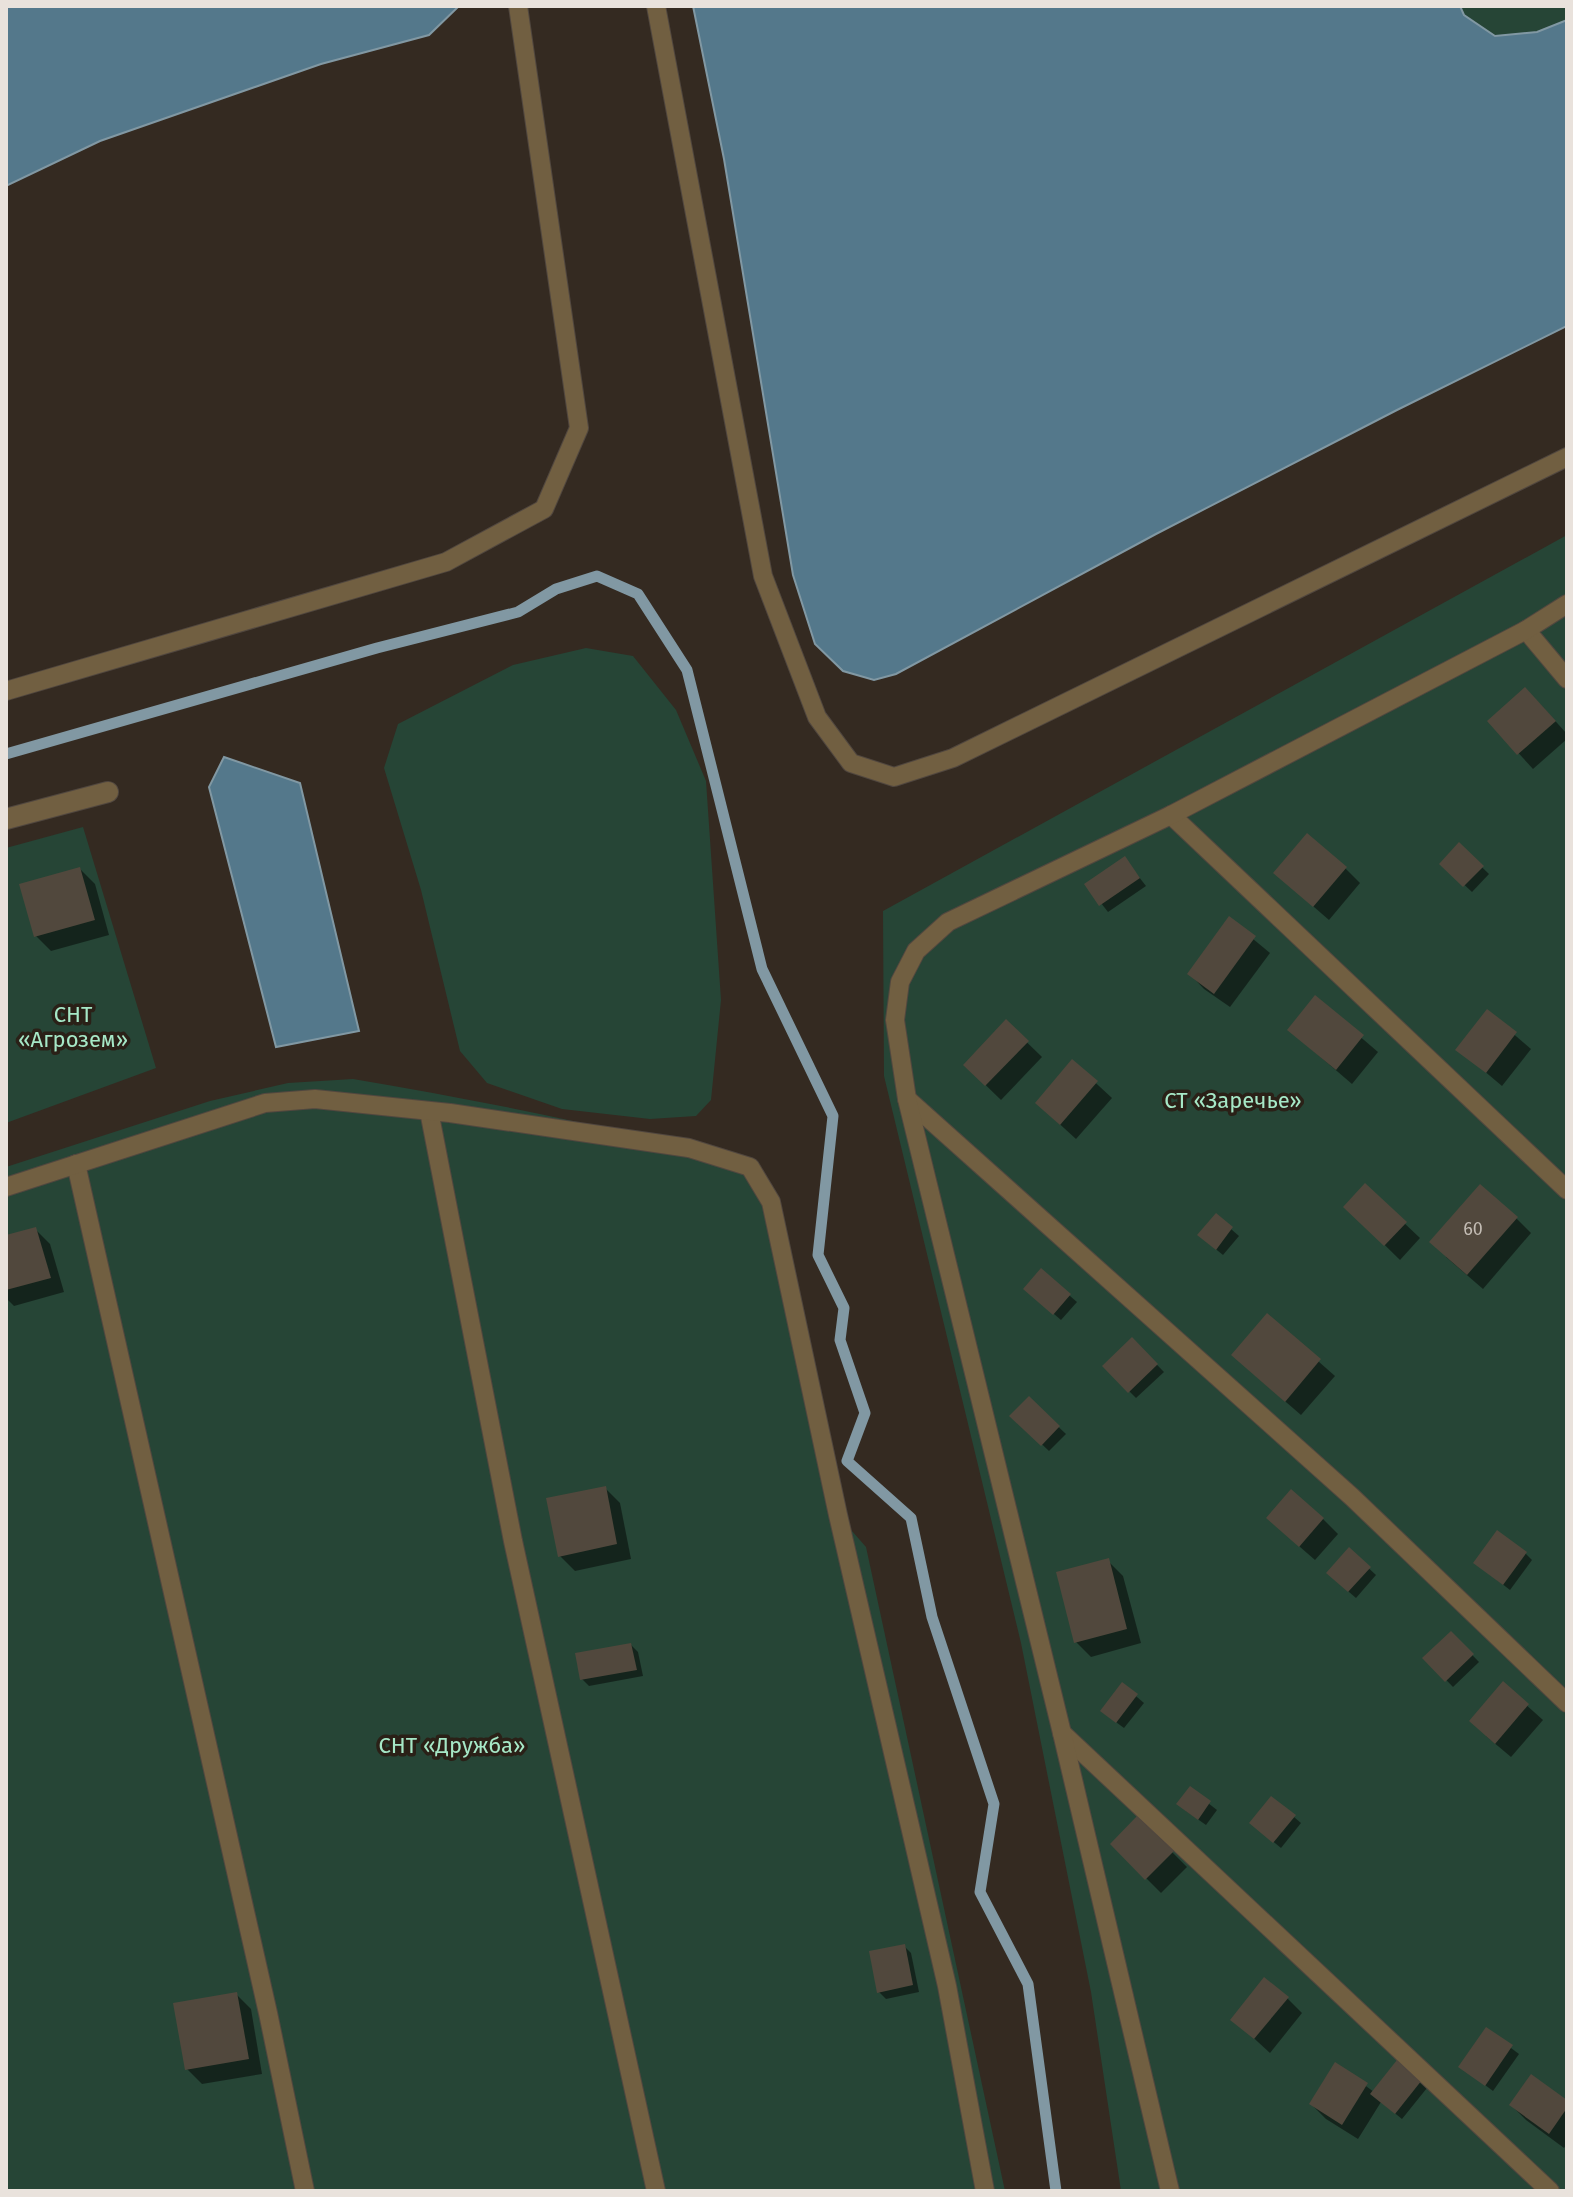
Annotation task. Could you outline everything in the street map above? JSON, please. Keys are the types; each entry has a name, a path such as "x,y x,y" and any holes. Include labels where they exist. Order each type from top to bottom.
{"street":[{"path":"6,819 108,792"}],"lane":[{"path":"6,691 446,562 544,509 579,428 518,6"},
{"path":"656,6 763,576 817,717 851,763 894,777 953,758 1567,457"},
{"path":"1170,2191 907,1099 895,1020 900,982 916,951 948,922 1171,815 1526,630 1567,604"},
{"path":"1526,630 1567,679"},
{"path":"1171,815 1567,1190"},
{"path":"6,1187 265,1103 315,1099 429,1111 689,1148 750,1167 771,1202 838,1515 947,1986 985,2191"},
{"path":"907,1099 1352,1497 1567,1703"},
{"path":"429,1111 513,1541 656,2191"},
{"path":"76,1164 265,1997 305,2191"},
{"path":"1062,1733 1550,2191"}],"green space":[{"path":"1460,6 1567,6 1567,20 1537,32 1495,36 1464,15"},
{"name":"СТ «Заречье»","path":"1567,535 1567,2191 1121,2191 1091,1992 1021,1643 884,1076 883,911"},
{"path":"586,648 633,656 676,710 706,781 721,1000 711,1100 696,1116 650,1119 562,1109 487,1083 460,1051 421,890 384,768 398,724 513,665"},
{"name":"СНТ «Агрозем»","path":"83,827 156,1068 6,1123 6,848"},
{"name":"СНТ «Дружба»","path":"353,1079 553,1117 750,1167 771,1202 838,1515 866,1547 1005,2191 6,2191 6,1167 210,1101 288,1083"}],"water":[{"path":"6,6 459,6 429,35 321,64 100,141 6,186"},
{"path":"693,6 1460,6 1464,15 1495,36 1537,32 1567,20 1567,326 1156,534 896,674 874,680 843,671 815,644 793,575 724,159"},
{"path":"224,757 300,783 359,1031 276,1047 209,787"}],"building":[{"path":"1525,687 1556,721 1517,755 1487,721"},
{"path":"1307,833 1347,867 1313,907 1273,873"},
{"path":"1459,842 1484,866 1463,887 1439,864"},
{"path":"1125,856 1140,878 1099,906 1084,884"},
{"path":"80,867 95,920 34,937 19,884"},
{"path":"1229,916 1256,936 1214,994 1187,974"},
{"path":"1315,995 1364,1035 1336,1070 1287,1030"},
{"path":"1487,1009 1517,1032 1486,1073 1455,1050"},
{"path":"1006,1019 1029,1041 985,1086 963,1065"},
{"path":"1072,1059 1098,1081 1060,1125 1035,1103"},
{"path":"1365,1183 1407,1222 1384,1246 1343,1207"},
{"path":"1480,1184 1518,1217 1467,1275 1429,1242"},
{"path":"1216,1213 1233,1227 1216,1250 1197,1235"},
{"path":"36,1227 51,1278 6,1290 6,1235"},
{"path":"1041,1268 1071,1294 1053,1315 1023,1289"},
{"path":"1267,1313 1321,1359 1285,1402 1231,1355"},
{"path":"1132,1337 1158,1364 1128,1393 1102,1366"},
{"path":"1029,1396 1060,1426 1041,1446 1009,1416"},
{"path":"606,1486 617,1544 558,1557 546,1498"},
{"path":"1291,1489 1324,1518 1299,1547 1266,1518"},
{"path":"1497,1530 1527,1552 1503,1585 1473,1563"},
{"path":"1349,1547 1371,1567 1348,1592 1326,1573"},
{"path":"1109,1558 1127,1629 1074,1643 1056,1572"},
{"path":"1451,1631 1474,1654 1445,1682 1422,1658"},
{"path":"631,1643 637,1670 580,1680 575,1653"},
{"path":"1503,1681 1529,1704 1495,1744 1469,1721"},
{"path":"1122,1682 1138,1694 1116,1723 1100,1711"},
{"path":"1190,1786 1211,1801 1198,1820 1176,1804"},
{"path":"1271,1796 1296,1815 1273,1843 1249,1823"},
{"path":"1138,1815 1174,1851 1145,1880 1110,1844"},
{"path":"905,1944 913,1985 877,1993 869,1951"},
{"path":"1264,1977 1289,1997 1254,2039 1230,2020"},
{"path":"237,1992 249,2059 185,2070 173,2003"},
{"path":"1486,2027 1513,2045 1485,2086 1458,2067"},
{"path":"1397,2060 1422,2080 1395,2114 1370,2094"},
{"path":"1335,2062 1368,2083 1342,2125 1309,2104"},
{"path":"1531,2074 1567,2100 1567,2108 1549,2134 1509,2105"}],"waterway":[{"path":"6,754 377,648 518,612 556,589 597,576 638,594 687,670 762,969 833,1116 818,1255 844,1308 840,1340 865,1413 847,1461 911,1518 932,1617 994,1804 980,1892 1028,1984 1056,2191"}]}
